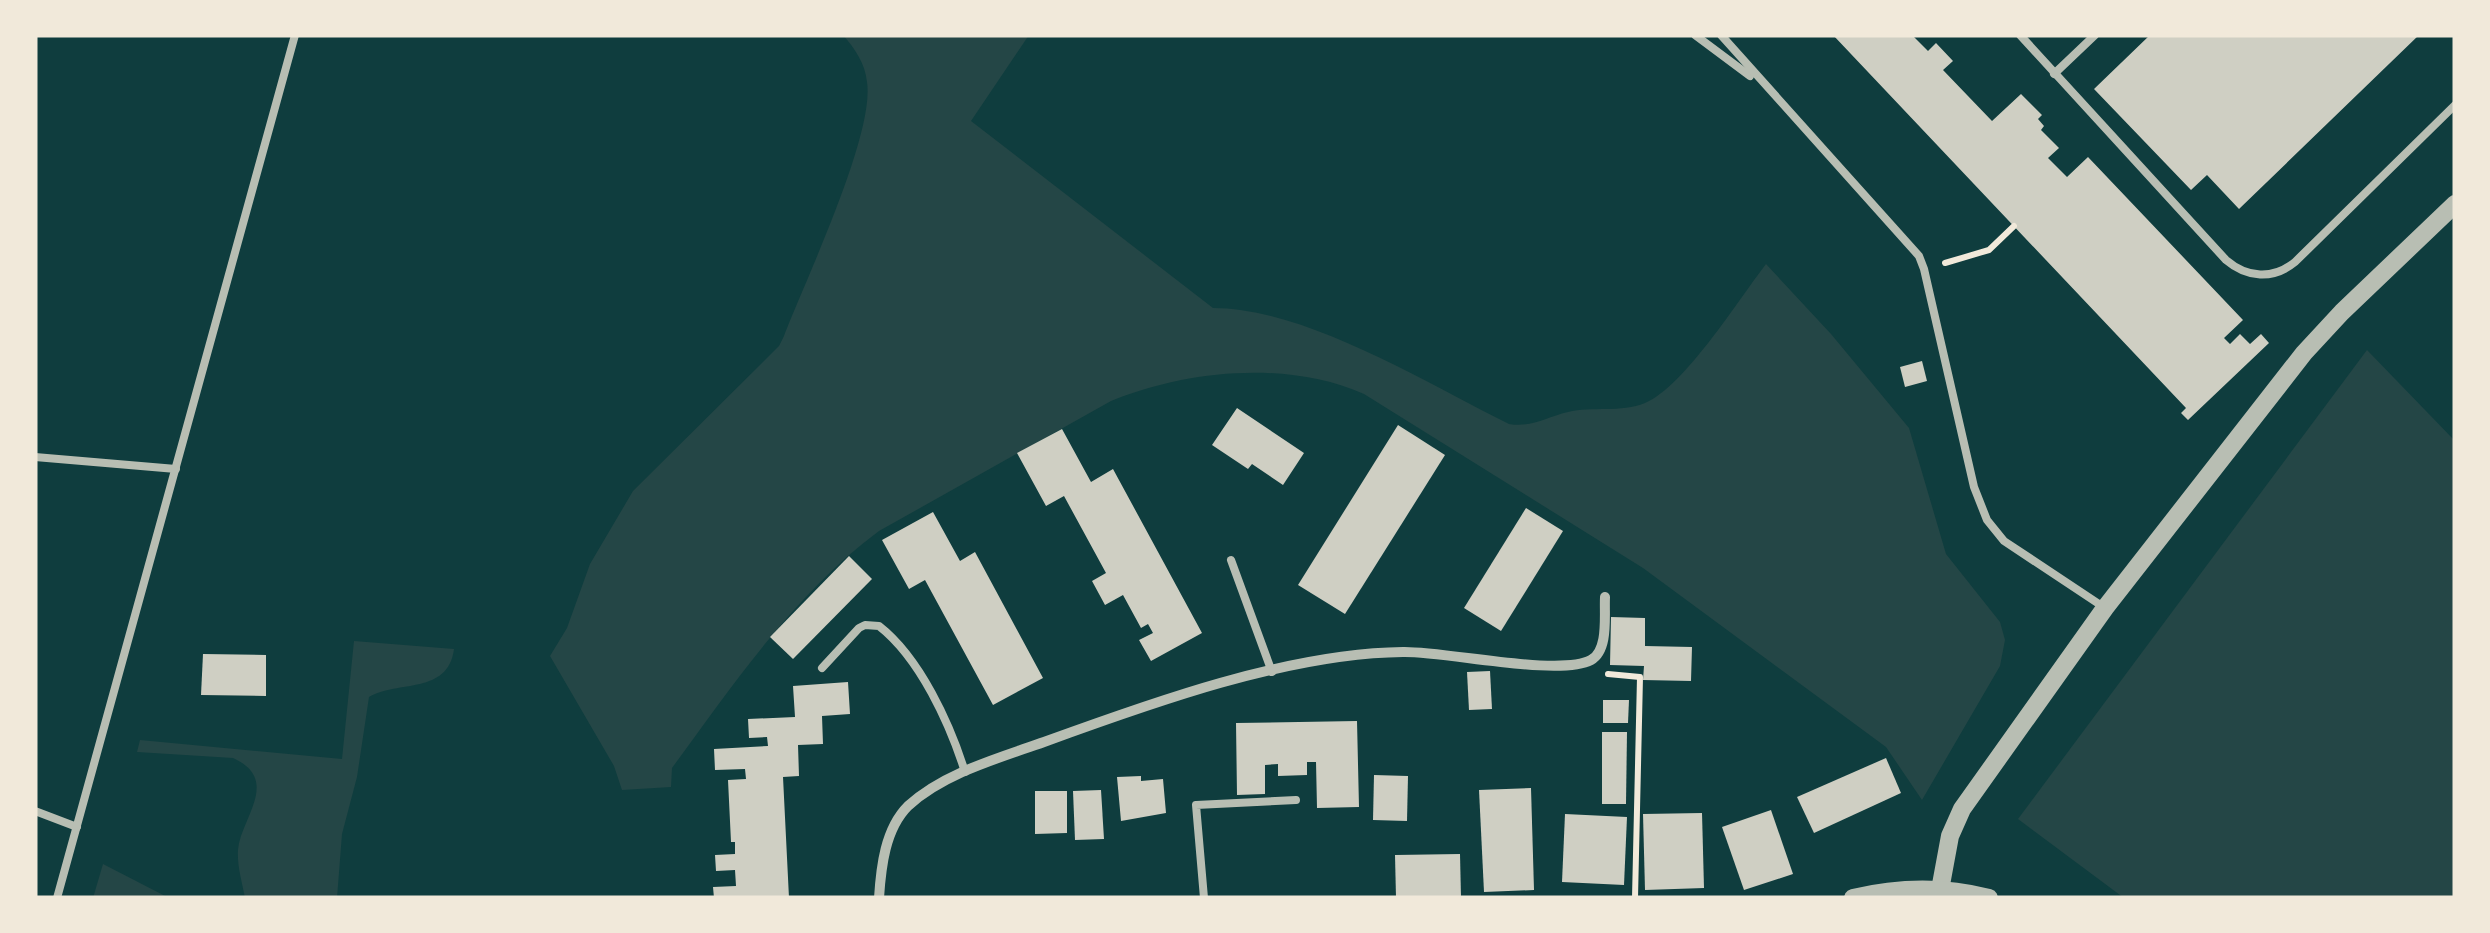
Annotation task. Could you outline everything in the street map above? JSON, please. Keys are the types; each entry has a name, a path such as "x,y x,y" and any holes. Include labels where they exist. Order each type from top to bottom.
{"street":[{"path":"1940,890 1950,836 1962,809 2105,608 2304,353 2455,204"},
{"path":"879,898 890,836 900,816 931,789 965,772 1169,698 1364,654 1403,652 1551,665 1590,661 1601,647 1606,597"},
{"path":"1853,898 1900,889 1940,890 1989,898"}],"lane":[{"path":"57,898 295,35"},
{"path":"1695,35 1762,84"},
{"path":"1721,35 1902,236 1924,269 1974,487 1987,520 2004,542 2105,608"},
{"path":"2020,35 2226,260 2254,275 2272,274 2295,262 2455,105"},
{"path":"2054,74 2095,35"},
{"path":"35,457 176,469"},
{"path":"1231,560 1272,672"},
{"path":"822,668 859,628 873,624 886,631 939,707 965,772"},
{"path":"1204,898 1196,805 1296,800"},
{"path":"35,812 77,827"}],"path":[{"path":"1924,269 1989,250 2014,226"},
{"path":"1590,661 1611,677 1640,677 1635,898"}],"shaded area":[{"path":"843,35 1029,35 971,121 1213,308 1249,311 1325,334 1509,424 1532,423 1577,410 1636,406 1660,394 1693,361 1766,264 1909,428 1946,554 2000,622 2005,640 2000,666 1922,800 1886,747 1643,568 1364,394 1303,376 1270,373 1204,376 1111,401 879,531 820,582 767,642 672,768 671,787 622,790 614,766 550,656 567,628 590,564 633,491 779,346 784,336 850,171 867,106 864,69"},
{"path":"2367,350 2455,441 2455,898 2124,898 2018,819"},
{"path":"354,641 454,649 450,664 432,680 369,697 357,777 342,834 337,898 245,898 238,850 255,801 255,777 233,758 137,752 140,740 342,759"},
{"path":"103,864 169,898 93,898"}],"building":[{"path":"1833,35 1912,35 1928,51 1936,43 1953,61 1943,70 1992,121 2021,94 2042,115 2038,119 2044,126 2041,130 2059,148 2048,158 2067,177 2088,157 2243,320 2224,338 2230,344 2240,334 2250,344 2261,334 2269,343 2188,420 2181,413 2186,408"},
{"path":"2150,35 2419,35 2239,209 2207,175 2191,190 2094,89"},
{"path":"1922,361 1927,381 1905,387 1900,367"},
{"path":"1237,408 1304,453 1283,485 1252,464 1248,469 1212,445"},
{"path":"1398,425 1445,455 1345,614 1298,585"},
{"path":"1062,429 1091,482 1113,469 1202,633 1151,661 1139,640 1153,633 1148,624 1141,628 1123,595 1105,605 1092,581 1106,573 1064,496 1046,506 1017,453"},
{"path":"1526,508 1563,531 1501,631 1464,608"},
{"path":"933,512 960,561 975,552 1043,678 993,705 925,580 909,589 882,540"},
{"path":"849,556 872,579 793,659 770,637"},
{"path":"1611,617 1645,618 1645,646 1692,647 1691,681 1643,680 1644,666 1610,665"},
{"path":"203,654 266,655 266,696 201,695"},
{"path":"1490,671 1492,709 1469,710 1467,672"},
{"path":"848,682 850,714 822,716 823,744 798,745 799,776 783,777 789,898 714,898 713,887 736,886 735,870 716,871 715,855 735,854 728,780 746,779 745,769 715,770 714,749 768,746 767,737 749,738 748,719 795,717 793,686"},
{"path":"1603,700 1629,700 1628,723 1603,723"},
{"path":"1357,721 1359,807 1317,808 1316,762 1307,762 1307,775 1278,776 1278,764 1265,765 1265,794 1237,795 1236,723"},
{"path":"1602,732 1627,732 1626,804 1602,804"},
{"path":"1886,758 1901,793 1814,833 1797,797"},
{"path":"1374,775 1408,776 1407,821 1373,820"},
{"path":"1141,776 1141,781 1163,779 1166,813 1121,821 1117,777"},
{"path":"1531,788 1534,890 1484,892 1479,790"},
{"path":"1101,790 1104,839 1075,840 1073,791"},
{"path":"1035,791 1067,791 1067,833 1035,834"},
{"path":"1771,810 1793,874 1744,890 1722,827"},
{"path":"1702,813 1704,888 1645,890 1643,814"},
{"path":"1565,814 1627,817 1624,885 1562,882"},
{"path":"1460,854 1461,898 1396,898 1395,855"}]}
